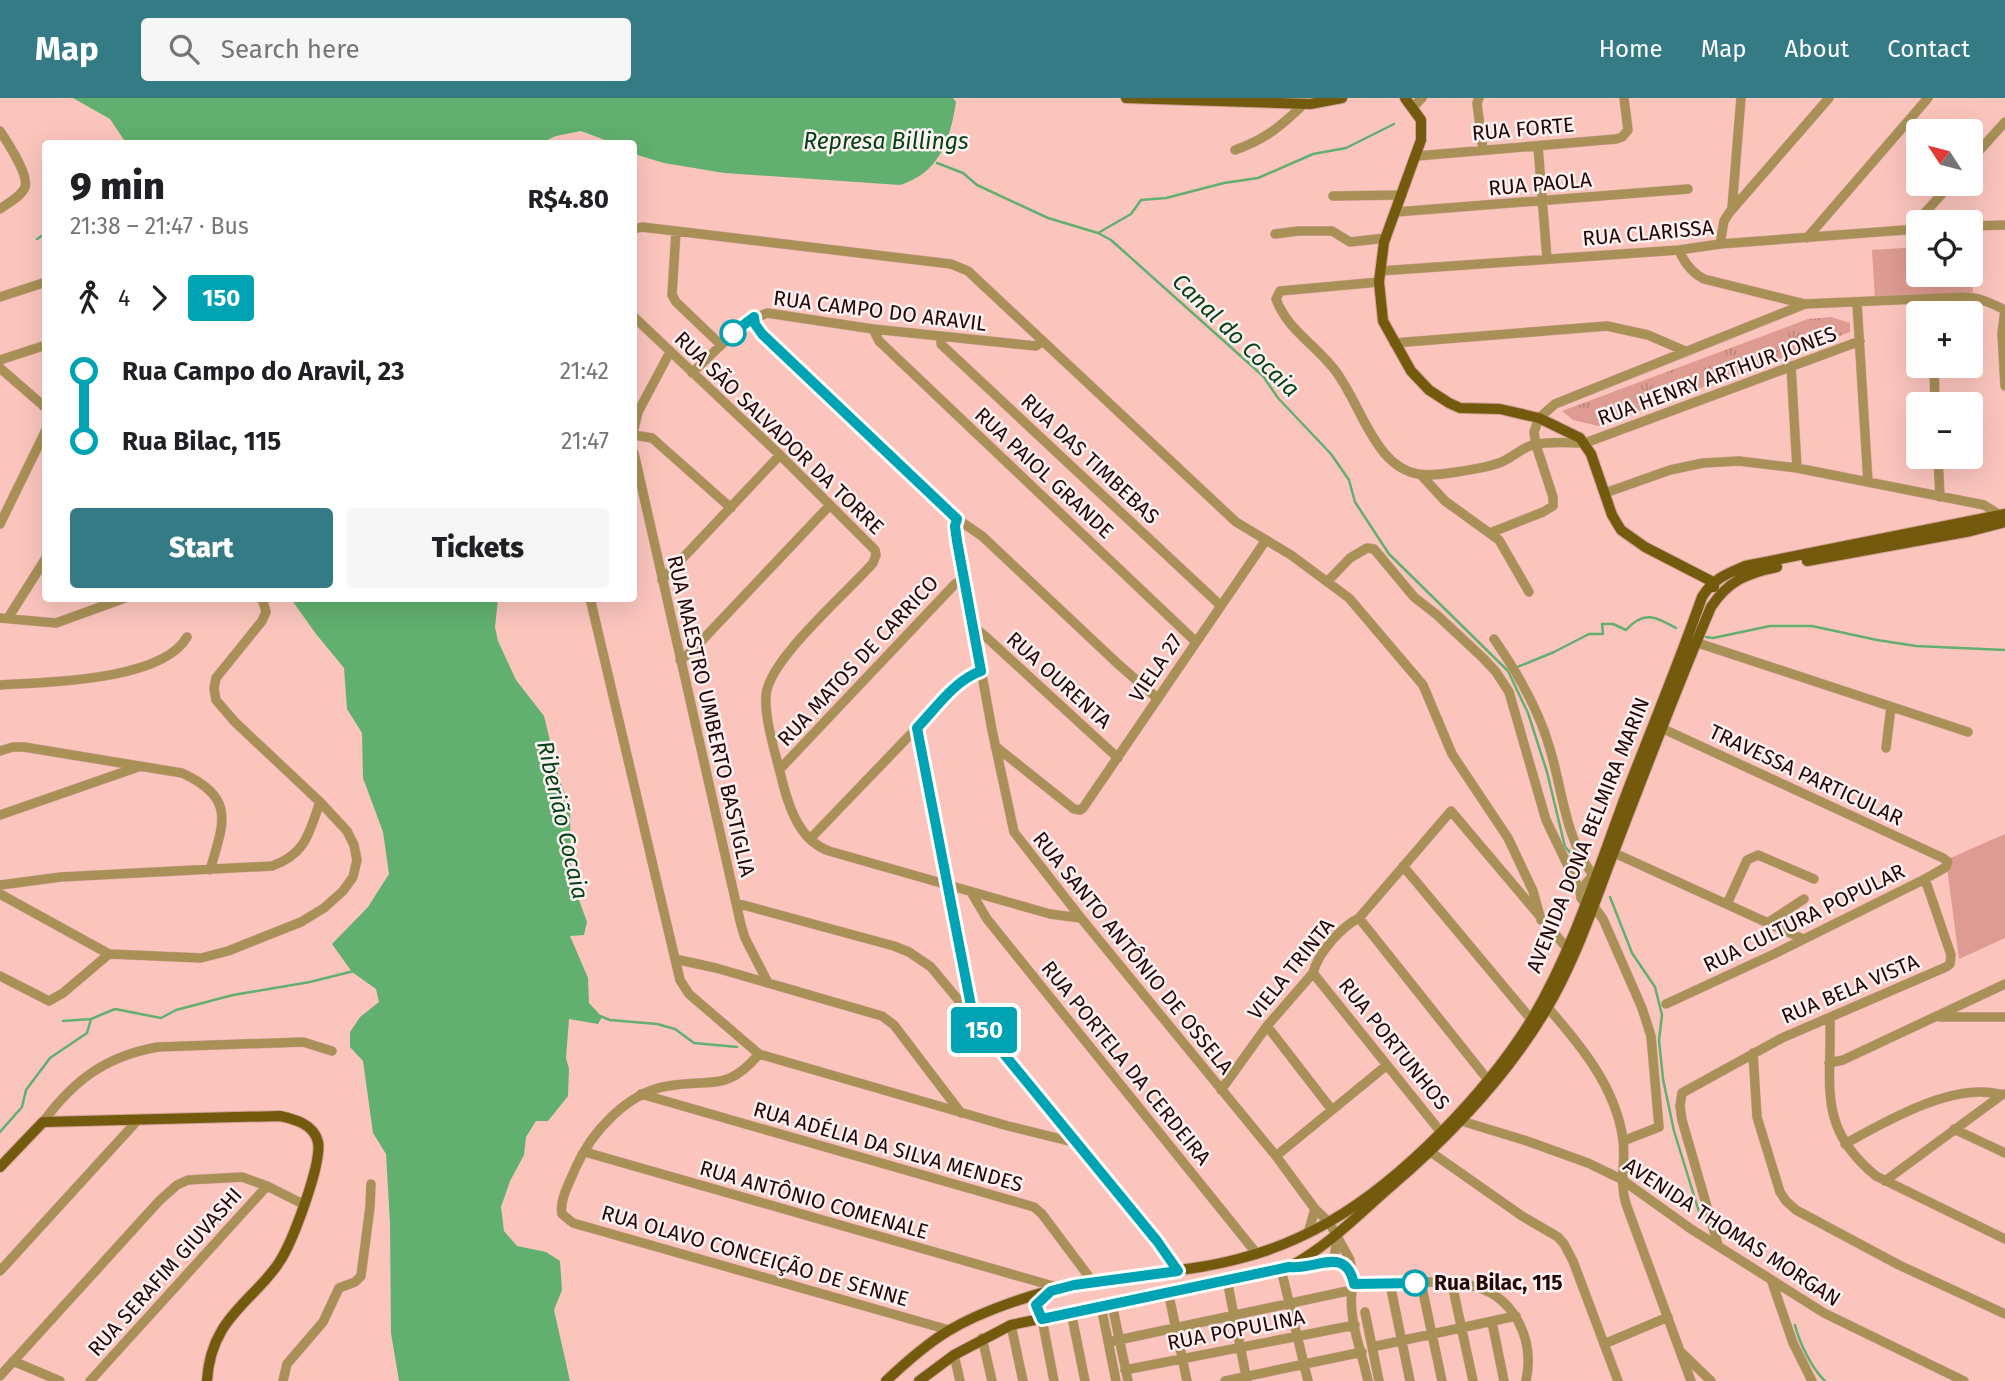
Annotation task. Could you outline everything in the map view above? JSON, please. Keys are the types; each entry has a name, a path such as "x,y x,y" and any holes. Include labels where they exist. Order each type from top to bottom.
{"main road":[{"path":"1126,98 1304,104 1342,98"},
{"path":"1409,103 1421,120 1417,156 1386,238 1379,276 1383,321 1394,343 1419,381 1449,403 1461,408 1500,409 1539,418 1585,443 1612,515 1621,530 1645,547 1696,573 1710,586 1711,607"},
{"path":"1710,586 1719,577 1745,566 1998,517"},
{"name":"AVENIDA DONA BELMIRA MARIN","path":"1692,641 1711,607 1726,587 1735,581 1762,571 1971,531 1998,517"},
{"name":"AVENIDA DONA BELMIRA MARIN","path":"925,1379 954,1355 982,1338 1027,1320 1285,1268 1313,1253 1337,1234 1428,1150 1490,1083 1545,1004 1590,906 1598,876 1692,641 1710,586"},
{"path":"0,1167 43,1122 280,1116 296,1119 314,1132 318,1142 316,1165 297,1226 277,1265 222,1330 211,1355 207,1381"},
{"name":"AVENIDA DONA BELMIRA MARIN","path":"886,1381 913,1356 949,1330 1005,1305 1093,1282 1178,1271 1257,1254 1308,1233 1329,1222 1428,1150"},
{"path":"1042,1319 1036,1305 1051,1291"},
{"path":"1005,1305 1020,1307 1027,1320"}],"street":[{"path":"1409,103 1422,98"},
{"path":"1479,98 1477,103 1483,150"},
{"name":"RUA FORTE","path":"1417,156 1616,139 1628,130 1624,98"},
{"path":"1732,208 1741,98"},
{"path":"1720,244 1724,221 1732,208 1829,98"},
{"path":"1807,238 1928,98"},
{"path":"1235,150 1257,142 1282,126 1304,104"},
{"path":"1983,147 2005,122"},
{"path":"0,131 22,170 25,185 19,194 0,209"},
{"path":"1538,146 1547,259"},
{"name":"RUA PAOLA","path":"1396,212 1688,188"},
{"path":"1333,196 1402,195"},
{"path":"1930,210 1941,196"},
{"path":"1983,226 2005,225"},
{"path":"637,228 837,249 958,265 968,271 1236,522 1345,593 1423,685 1452,754 1508,838 1533,891 1541,920 1569,952"},
{"name":"RUA CLARISSA","path":"1422,476 1402,468 1384,452 1363,423 1337,373 1290,324 1276,299 1280,291 1379,276 1547,259 1906,230"},
{"path":"676,231 672,295 721,345"},
{"path":"1275,234 1332,231 1350,242 1386,238"},
{"path":"1679,250 1682,258 1704,279 1805,304 1973,297 2005,310 2002,333 2005,386"},
{"path":"0,297 42,283"},
{"path":"1857,303 1868,482"},
{"path":"1489,533 1553,506 1553,497 1534,432 1539,418 1555,404 1805,304"},
{"name":"RUA CAMPO DO ARAVIL","path":"692,373 744,323 767,313 873,329 1030,347 1042,341"},
{"path":"754,317 762,334 957,519 982,536 1157,698"},
{"name":"RUA SÃO SALVADOR DA TORRE","path":"637,320 780,455 872,544 875,550 875,559 787,654 769,681 766,694 780,769 792,813 810,839"},
{"path":"1394,343 1608,326 1648,335 1685,351"},
{"name":"RUA PAIOL GRANDE","path":"873,329 878,341 1195,641"},
{"name":"RUA DAS TIMBEBAS","path":"941,337 941,344 1220,605"},
{"name":"RUA HENRY ARTHUR JONES","path":"1536,445 1585,443 1860,341"},
{"path":"0,360 42,346"},
{"path":"637,417 670,352"},
{"path":"1791,366 1797,468"},
{"path":"0,368 42,405"},
{"path":"637,433 655,440 731,508"},
{"path":"0,524 42,437"},
{"path":"1422,476 1497,464 1536,445"},
{"path":"663,580 780,455"},
{"path":"1605,493 1670,470 1703,463 1739,461 1797,468 1984,505 1998,517"},
{"path":"1939,469 1940,496"},
{"path":"1422,476 1445,501 1501,542 1529,592"},
{"name":"RUA MAESTRO UMBERTO BASTIGLIA","path":"637,486 663,580 745,938 768,983"},
{"path":"680,660 691,652 830,505"},
{"name":"RUA SANTO ANTÔNIO DE OSSELA","path":"957,519 955,526 963,579 1014,832 1337,1234 1350,1260 1354,1325 1368,1381"},
{"name":"VIELA 27","path":"995,746 1073,808 1083,808 1266,540"},
{"path":"1327,582 1338,568 1360,551 1374,549 1414,597 1496,671 1509,692 1546,820 1581,898 1603,919 1620,954 1651,1035 1659,1127 1623,1141"},
{"path":"42,564 4,618 56,623 114,602"},
{"name":"RUA MATOS DE CARRICO","path":"780,769 955,584 963,579"},
{"path":"0,894 109,954 201,958 228,951 301,922 324,908 343,891 353,877 357,860 347,831 235,722 216,700 216,678 262,621 266,612 263,602"},
{"path":"591,602 680,980 689,993 759,1054 961,1113 1077,1143"},
{"name":"RUA OURENTA","path":"974,633 980,632 985,636 1118,758"},
{"path":"0,685 90,678 136,668 176,653 187,637"},
{"path":"1493,639 1515,671 1545,734 1565,815 1579,855 1598,876 1580,891"},
{"path":"1692,641 1968,732"},
{"path":"981,671 969,675 959,684 810,839 829,851 1050,914 1081,918"},
{"path":"1886,748 1891,707"},
{"name":"TRAVESSA PARTICULAR","path":"1658,727 1943,858"},
{"path":"917,728 973,1016"},
{"path":"0,751 24,747 143,765 182,773 199,781 211,790 223,815 210,870"},
{"path":"0,814 143,765"},
{"path":"0,884 61,877 257,868 286,861 303,845 320,802"},
{"name":"VIELA TRINTA","path":"1221,1090 1267,1026 1313,973 1315,965 1332,942 1351,922 1359,918 1449,812 1455,813 1541,920"},
{"path":"1610,851 1769,922 1803,940"},
{"path":"1727,904 1747,860 1753,855 1814,879"},
{"name":"RUA CULTURA POPULAR","path":"1666,1004 1803,940 1925,878 1948,865 1943,858"},
{"path":"1403,866 1534,1022"},
{"name":"RUA BELA VISTA","path":"1718,1245 1682,1120 1680,1097 1685,1089 1782,1038 1950,964 1951,955 1925,878"},
{"name":"RUA PORTELA DA CERDEIRA","path":"971,892 987,919 1257,1254"},
{"path":"1769,922 1804,899"},
{"path":"736,903 909,952 937,973 1157,1241 1178,1271"},
{"path":"1359,918 1490,1083"},
{"path":"0,976 49,1001 63,993 109,954"},
{"path":"675,959 862,1009 887,1020 961,1113"},
{"name":"RUA PORTUNHOS","path":"1313,973 1443,1134"},
{"path":"1829,1063 1843,1060 2005,984"},
{"path":"1545,1004 1578,1043 1599,1074 1618,1117 1623,1141 1621,1179 1626,1204 1691,1381"},
{"path":"1937,1017 2005,1017"},
{"path":"1830,1018 1828,1090 1845,1144 1867,1168 1885,1181 2005,1239"},
{"path":"1267,1026 1332,1110"},
{"path":"43,1122 60,1098 79,1081 118,1058 138,1051 158,1047 303,1042 332,1051"},
{"path":"1754,1053 1757,1117 1780,1192 1786,1201 1796,1210 1899,1265 2005,1314"},
{"path":"585,1152 621,1107 641,1094 666,1086 727,1081 743,1072 759,1054"},
{"path":"1276,1156 1387,1065"},
{"path":"1845,1144 1935,1101 1959,1093 2003,1094"},
{"name":"RUA ADÉLIA DA SILVA MENDES","path":"641,1094 1034,1207 1045,1217 1093,1282"},
{"path":"1885,1181 2003,1094"},
{"name":"AVENIDA THOMAS MORGAN","path":"1459,1117 1475,1126 1588,1163 1621,1179 1691,1230 1772,1282 1851,1328 1964,1381"},
{"path":"0,1272 136,1121"},
{"path":"1954,1129 2005,1153"},
{"path":"1428,1150 1522,1216 1558,1237 1564,1244 1573,1261 1618,1381"},
{"name":"RUA OLAVO CONCEIÇÃO DE SENNE","path":"585,1152 576,1167 561,1206 564,1216 573,1223 949,1330"},
{"name":"RUA ANTÔNIO COMENALE","path":"585,1152 1035,1280 1051,1291"},
{"path":"0,1376 160,1200 177,1185 193,1179 245,1177 303,1204"},
{"path":"282,1381 287,1364 323,1322 340,1287 355,1282 361,1276 371,1184"},
{"name":"RUA SERAFIM GIUVASHI","path":"89,1381 267,1186"},
{"path":"1308,1233 1315,1209"},
{"path":"1334,1261 1337,1234"},
{"path":"1308,1381 1285,1268 1308,1267 1334,1261 1340,1262 1352,1272"},
{"path":"1035,1280 1051,1291"},
{"path":"1227,1280 1247,1379"},
{"path":"1772,1282 1793,1343 1812,1381"},
{"path":"1421,1283 1442,1381"},
{"path":"1109,1342 1234,1316 1353,1287 1421,1283 1472,1285 1496,1296 1516,1316 1527,1342 1529,1367 1526,1381"},
{"path":"1390,1284 1410,1381"},
{"path":"1452,1284 1473,1381"},
{"path":"1168,1291 1187,1381"},
{"path":"1106,1305 1119,1340 1128,1381"},
{"path":"1106,1305 1116,1381"},
{"path":"1071,1312 1085,1381"},
{"path":"1365,1312 1379,1381"},
{"path":"1372,1347 1516,1316"},
{"path":"1604,1344 1668,1317"},
{"path":"1042,1319 1054,1381"},
{"path":"1492,1322 1504,1381"},
{"path":"1012,1325 1023,1381"},
{"name":"RUA POPULINA","path":"1125,1370 1354,1325"},
{"path":"982,1338 992,1381"},
{"path":"1225,1381 1247,1379 1362,1352"},
{"path":"1682,1353 1711,1381"},
{"path":"954,1355 960,1381"},
{"path":"13,1361 60,1381"}],"green space":[{"path":"1906,248 1906,287 1973,287 1973,292 1875,299 1872,250"},
{"path":"1831,317 1850,323 1850,332 1727,379 1722,377 1709,385 1602,425 1573,420 1562,411 1808,319"},
{"path":"2005,834 2005,938 1959,959 1946,860"}],"water":[{"name":"Represa Billings","path":"73,98 953,98 956,102 950,130 940,154 924,172 900,185 724,173 664,163 637,155 637,140 605,140 581,131 548,140 124,140 110,119"},
{"name":"Riberião Cocaia","path":"293,602 498,602 495,627 498,641 516,680 544,716 559,778 570,808 571,878 587,922 584,935 570,936 588,978 589,1003 602,1017 598,1024 569,1019 566,1058 569,1069 568,1096 548,1121 536,1121 526,1137 524,1155 510,1181 501,1207 504,1231 517,1246 546,1252 560,1261 562,1290 554,1310 570,1381 399,1381 391,1333 386,1154 373,1133 363,1061 350,1047 350,1032 360,1017 379,1002 376,989 352,972 332,944 368,907 389,874 383,832 363,778 362,733 347,709 344,668"}],"waterway":[{"path":"1098,233 1131,214 1141,200 1166,198 1224,183 1258,178 1313,154 1346,148 1394,124"},
{"name":"Canal do Cocaia","path":"937,163 963,173 977,185 1048,218 1098,233 1111,240 1263,376 1278,398 1331,454 1349,480 1355,502 1389,554 1508,671 1528,713 1547,772 1565,847 1580,862"},
{"path":"37,239 42,236"},
{"path":"1515,668 1589,634 1603,634 1602,624 1613,624 1626,630 1639,620 1650,617 1676,628"},
{"path":"1706,637 1713,638 1770,626 1812,626 1916,646 2005,650"},
{"path":"1610,897 1632,953 1655,987 1662,1015 1659,1040 1663,1079 1674,1131 1700,1215"},
{"path":"63,1021 91,1019 115,1009 161,1018 176,1010 233,995 310,982 354,971"},
{"path":"600,1016 610,1020 657,1024 675,1029 694,1043 737,1047"},
{"path":"0,1132 22,1107 26,1090 50,1058 87,1033 91,1019"},
{"path":"1795,1325 1815,1370 1825,1381"}],"bus line":[{"name":"150","path":"733,333 754,317 762,334 957,519 957,541 981,671 969,675 917,728 973,1016 1157,1241 1178,1271 1074,1285 1051,1291 1036,1305 1038,1315 1042,1319 1289,1267 1308,1267 1334,1261 1340,1262 1352,1272 1354,1284 1415,1283"}],"place":[{"name":"Rua Bilac, 115","path":"1415,1283"}]}
